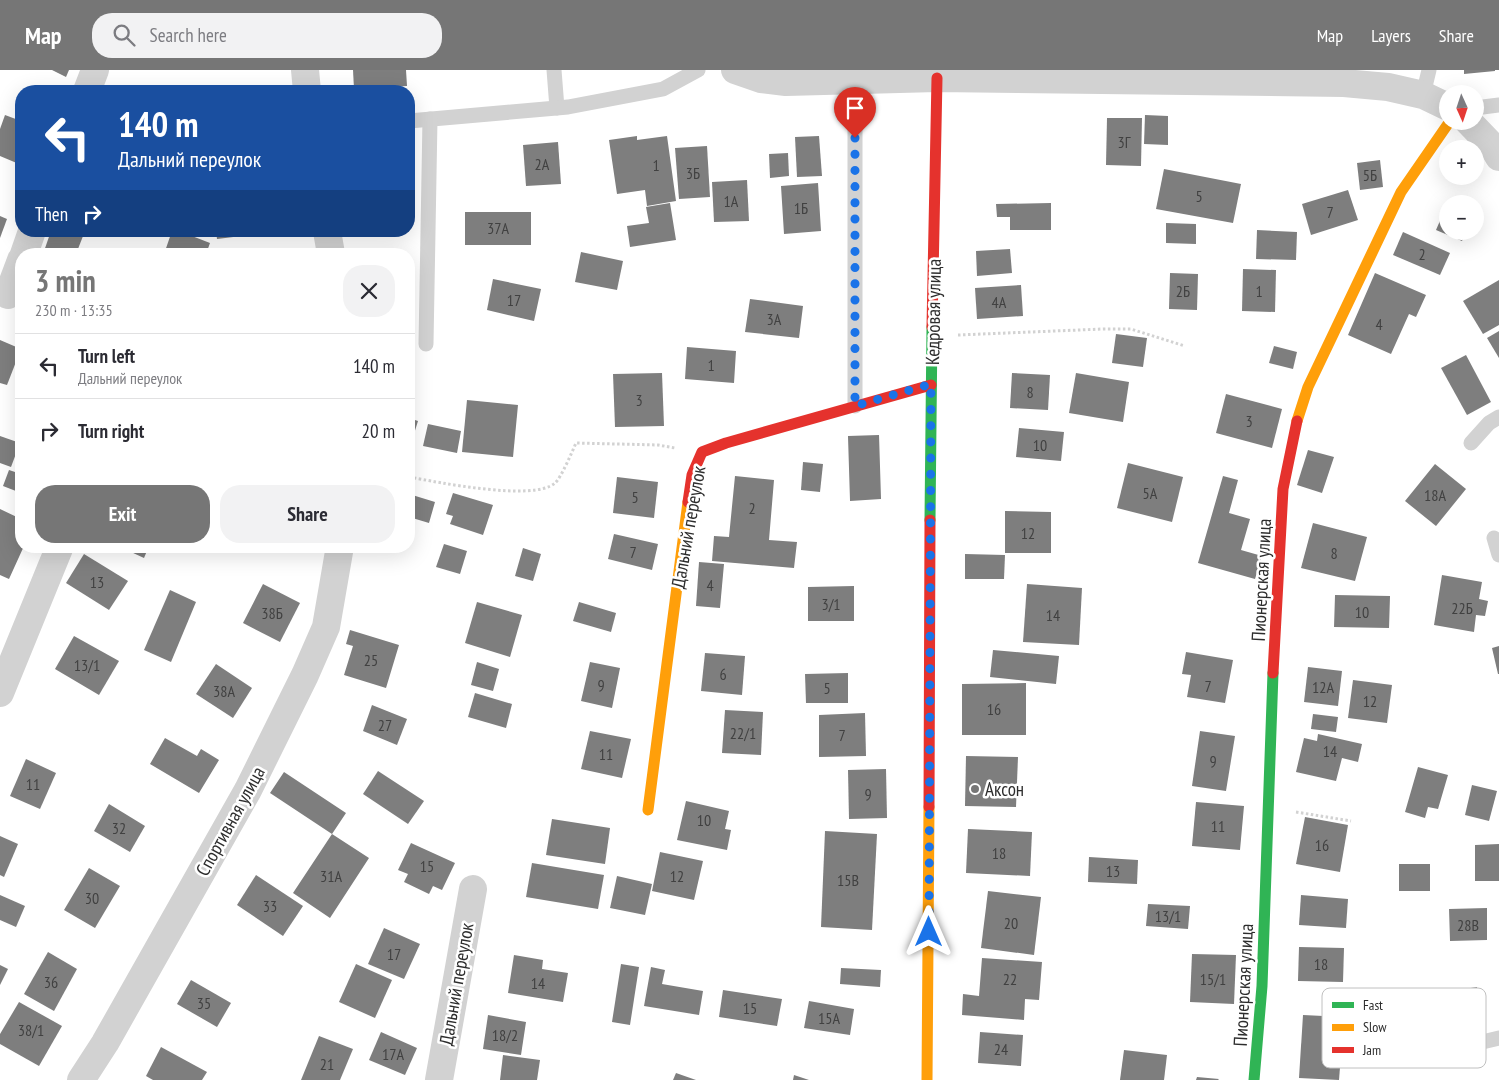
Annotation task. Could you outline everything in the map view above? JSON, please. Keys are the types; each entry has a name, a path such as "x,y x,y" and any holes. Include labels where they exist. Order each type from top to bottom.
{"street":[{"path":"89,85 95,70"},
{"path":"305,70 306,85"},
{"path":"735,70 761,79 786,82 1015,74 1344,76 1388,86 1426,83 1439,97"},
{"name":"Кедровая улица","path":"928,1080 931,384 937,78"},
{"name":"Пионерская улица","path":"1254,1080 1262,986 1272,690 1283,489 1296,425 1308,387 1402,192 1444,130"},
{"path":"1477,130 1493,147 1499,157"},
{"path":"10,296 15,280"},
{"name":"Дальний переулок","path":"648,810 692,476 702,452 726,443 931,384"},
{"path":"0,693 57,553"},
{"name":"Спортивная улица","path":"80,1080 105,1043 248,790 305,675 326,627 339,553"},
{"name":"Дальний переулок","path":"439,1080 473,889"}],"lane":[{"path":"554,70 557,108"},
{"path":"415,120 557,108 662,89 698,70"},
{"path":"855,80 855,406"},
{"path":"1484,107 1499,105"},
{"path":"426,344 430,119"},
{"path":"1471,443 1489,422 1499,417"},
{"path":"1494,538 1499,555"},
{"path":"1486,1041 1499,1038"}],"path":[{"path":"932,336 1131,329 1185,346"},
{"path":"415,478 457,486 518,491 536,490 546,489 556,483 576,443 658,445 702,452"},
{"path":"1268,807 1351,821"}],"building":[{"path":"52,70 69,70 66,77"},
{"path":"353,70 406,70 407,85 354,85"},
{"path":"1464,70 1495,70 1495,71 1464,74"},
{"path":"5,115 15,119 15,162 0,156 0,129"},
{"path":"1145,115 1168,116 1168,145 1144,144"},
{"path":"1107,118 1142,118 1141,166 1106,165"},
{"path":"637,136 637,140 667,136 676,201 647,206 645,190 617,194 609,140"},
{"path":"819,136 822,176 797,177 795,137"},
{"path":"558,142 561,184 526,186 523,145"},
{"path":"707,146 710,197 679,199 675,148"},
{"path":"788,153 789,176 770,178 769,154"},
{"path":"1380,160 1383,187 1360,190 1357,163"},
{"path":"1164,169 1241,184 1233,223 1156,209"},
{"path":"747,180 749,221 714,222 712,182"},
{"path":"818,183 821,231 784,234 781,186"},
{"path":"1348,190 1358,220 1311,235 1302,204"},
{"path":"670,203 676,240 630,247 627,226 649,223 646,207"},
{"path":"1051,203 1051,230 1010,230 1010,217 997,217 996,204"},
{"path":"465,212 531,212 531,245 465,245"},
{"path":"0,216 7,219 0,238"},
{"path":"1166,223 1196,224 1196,244 1166,243"},
{"path":"1257,230 1297,232 1296,260 1256,259"},
{"path":"1403,232 1450,253 1440,275 1393,255"},
{"path":"49,237 83,237 78,248 45,248"},
{"path":"170,237 194,237 210,243 208,248 166,248"},
{"path":"217,237 233,237 217,239"},
{"path":"1010,249 1012,273 977,276 976,251"},
{"path":"581,252 623,261 617,290 575,282"},
{"path":"1243,269 1276,270 1275,312 1242,311"},
{"path":"1170,273 1198,274 1197,310 1169,309"},
{"path":"1375,273 1426,295 1416,317 1409,314 1391,354 1348,335"},
{"path":"493,279 541,289 534,321 487,310"},
{"path":"1499,280 1499,325 1483,334 1463,301"},
{"path":"1021,285 1023,316 977,319 975,288"},
{"path":"750,299 803,306 799,338 745,332"},
{"path":"1499,331 1499,358 1487,338"},
{"path":"1116,334 1147,338 1143,367 1112,363"},
{"path":"0,340 15,346 15,364 7,385 0,383"},
{"path":"1274,346 1297,352 1293,369 1269,363"},
{"path":"687,347 736,351 734,383 685,379"},
{"path":"1466,355 1491,402 1467,415 1441,368"},
{"path":"662,373 664,426 615,427 613,374"},
{"path":"1012,373 1050,375 1048,410 1010,408"},
{"path":"1076,373 1129,382 1123,422 1069,413"},
{"path":"1226,394 1282,409 1272,448 1216,433"},
{"path":"467,400 518,405 513,457 462,452"},
{"path":"415,420 418,421 415,431"},
{"path":"428,424 461,431 457,453 423,446"},
{"path":"1019,428 1064,432 1061,461 1016,457"},
{"path":"879,435 881,499 850,501 848,436"},
{"path":"0,436 15,441 15,456 11,467 0,463"},
{"path":"1308,450 1334,457 1322,493 1297,485"},
{"path":"803,462 823,464 820,492 801,490"},
{"path":"1128,463 1183,477 1172,522 1117,508"},
{"path":"1435,464 1466,489 1436,526 1405,501"},
{"path":"9,470 15,472 15,491 3,486"},
{"path":"735,476 774,480 769,540 797,542 794,568 712,561 714,536 729,537"},
{"path":"1223,476 1238,480 1229,513 1250,519 1241,550 1262,556 1255,579 1198,563"},
{"path":"617,477 658,482 654,518 613,513"},
{"path":"453,493 493,505 483,535 450,524 453,516 446,514"},
{"path":"415,496 435,502 429,523 415,519"},
{"path":"0,509 15,516 15,553 21,553 9,579 0,575"},
{"path":"1005,511 1051,512 1051,553 1005,553"},
{"path":"1313,523 1367,537 1355,581 1301,568"},
{"path":"614,534 658,544 652,570 608,559"},
{"path":"444,544 467,551 460,574 436,567"},
{"path":"523,548 541,554 533,581 515,576"},
{"path":"133,553 146,553 144,558"},
{"path":"84,554 128,581 109,610 66,583"},
{"path":"965,554 1005,555 1004,579 965,579"},
{"path":"699,562 724,564 720,608 696,606"},
{"path":"1442,575 1482,582 1479,599 1488,601 1485,616 1476,615 1474,632 1434,625"},
{"path":"263,584 300,603 280,642 243,623"},
{"path":"1027,584 1082,588 1079,645 1023,642"},
{"path":"854,586 854,621 808,621 808,587"},
{"path":"170,590 196,602 171,662 144,650"},
{"path":"1335,595 1390,596 1389,628 1334,627"},
{"path":"477,602 522,615 510,657 465,643"},
{"path":"579,602 616,613 611,632 573,621"},
{"path":"350,630 399,645 386,688 344,675 353,646 346,644"},
{"path":"74,636 119,661 99,695 55,669"},
{"path":"1499,646 1499,674 1498,674 1492,648"},
{"path":"993,650 1059,656 1056,684 990,677"},
{"path":"1186,652 1233,660 1225,703 1187,697 1191,675 1182,674"},
{"path":"705,653 745,656 742,695 701,691"},
{"path":"477,662 499,669 493,691 471,685"},
{"path":"590,662 620,668 612,708 581,701"},
{"path":"216,664 252,688 233,718 196,694"},
{"path":"1308,667 1342,671 1338,706 1304,702"},
{"path":"848,673 848,703 806,703 805,674"},
{"path":"1353,680 1392,685 1387,723 1348,718"},
{"path":"1026,683 1026,735 962,735 962,684"},
{"path":"475,693 512,704 506,728 468,717"},
{"path":"372,705 407,719 397,745 363,731"},
{"path":"725,710 763,712 761,755 722,753"},
{"path":"865,713 866,756 819,757 819,715"},
{"path":"1313,714 1338,717 1336,732 1311,729"},
{"path":"590,731 631,739 622,778 581,769"},
{"path":"1200,731 1235,736 1226,791 1192,786"},
{"path":"1318,734 1362,744 1358,762 1342,758 1336,781 1296,772 1304,738 1317,741"},
{"path":"165,738 197,756 201,749 219,760 199,793 150,764"},
{"path":"966,756 1018,757 1016,807 965,806"},
{"path":"26,759 56,773 40,809 10,796"},
{"path":"1418,767 1448,775 1438,809 1428,807 1425,818 1405,812"},
{"path":"886,769 887,818 849,819 848,770"},
{"path":"378,771 424,801 408,824 363,794"},
{"path":"284,772 346,813 332,834 270,793"},
{"path":"1472,785 1497,791 1489,821 1465,815"},
{"path":"686,801 729,811 725,829 731,830 727,850 677,840"},
{"path":"1196,802 1244,806 1240,850 1192,846"},
{"path":"109,804 145,826 130,852 94,831"},
{"path":"1305,817 1348,825 1340,872 1296,864"},
{"path":"552,819 610,828 605,864 546,855"},
{"path":"968,829 1032,832 1030,876 966,873"},
{"path":"825,831 877,834 872,930 821,927"},
{"path":"332,834 369,858 330,918 293,893"},
{"path":"0,836 18,844 4,877 0,875"},
{"path":"411,843 455,863 442,890 433,886 429,894 404,882 408,874 398,870"},
{"path":"1499,844 1499,881 1475,881 1475,845"},
{"path":"660,852 703,861 694,900 652,891"},
{"path":"1089,857 1138,860 1137,884 1088,882"},
{"path":"532,863 604,875 598,909 526,897"},
{"path":"1399,864 1430,864 1430,891 1399,891"},
{"path":"89,868 120,886 95,928 64,910"},
{"path":"256,875 303,906 283,936 237,905"},
{"path":"617,876 652,884 645,915 610,908"},
{"path":"988,891 1041,897 1034,955 981,948"},
{"path":"0,895 25,906 16,927 0,920"},
{"path":"1301,895 1348,899 1346,928 1299,925"},
{"path":"1148,904 1190,906 1188,929 1146,926"},
{"path":"1487,908 1487,940 1450,941 1449,909"},
{"path":"384,928 420,944 404,979 368,964"},
{"path":"1299,947 1344,948 1343,982 1298,981"},
{"path":"48,952 77,969 54,1011 24,994"},
{"path":"1192,954 1236,955 1234,1004 1190,1002"},
{"path":"514,955 543,960 542,969 568,973 563,1002 508,993"},
{"path":"982,958 1042,962 1039,1000 1025,999 1024,1020 962,1015 963,994 979,996"},
{"path":"356,964 392,980 375,1018 339,1002"},
{"path":"621,964 639,967 630,1025 612,1022"},
{"path":"0,965 8,969 0,985"},
{"path":"651,967 665,970 662,984 703,991 699,1015 644,1006"},
{"path":"841,968 881,970 880,987 840,984"},
{"path":"191,980 231,1003 217,1027 177,1004"},
{"path":"723,990 782,999 777,1026 719,1017"},
{"path":"809,1001 854,1009 850,1035 804,1028"},
{"path":"19,1002 62,1026 39,1066 0,1044 0,1034"},
{"path":"488,1015 526,1022 521,1055 483,1049"},
{"path":"1303,1015 1322,1016 1322,1068 1340,1068 1339,1080 1299,1078"},
{"path":"381,1032 417,1048 405,1075 369,1060"},
{"path":"980,1032 1023,1035 1021,1066 978,1063"},
{"path":"319,1036 353,1049 340,1080 301,1080"},
{"path":"161,1047 207,1072 202,1080 153,1080 146,1076"},
{"path":"1124,1050 1167,1055 1164,1080 1120,1080"},
{"path":"503,1055 540,1060 537,1080 500,1080"},
{"path":"676,1073 696,1080 673,1080"},
{"path":"794,1075 809,1080 793,1080"},
{"path":"1197,1077 1219,1079 1196,1080"}],"traffic: fast":[{"path":"930,520 932,327"},
{"path":"1254,1080 1262,986 1273,673"}],"traffic: slow":[{"path":"1297,421 1308,387 1401,192 1444,130"},
{"path":"648,810 688,502"},
{"path":"927,1080 929,807"}],"traffic: jam":[{"path":"932,327 937,78"},
{"path":"688,502 692,475 702,452 726,443 931,385"},
{"path":"1273,673 1283,489 1297,421"},
{"path":"929,807 930,520"}],"place":[{"name":"Аксон","path":"975,789"}],"route":[{"path":"855,138 855,406 931,384 929,932"}]}
